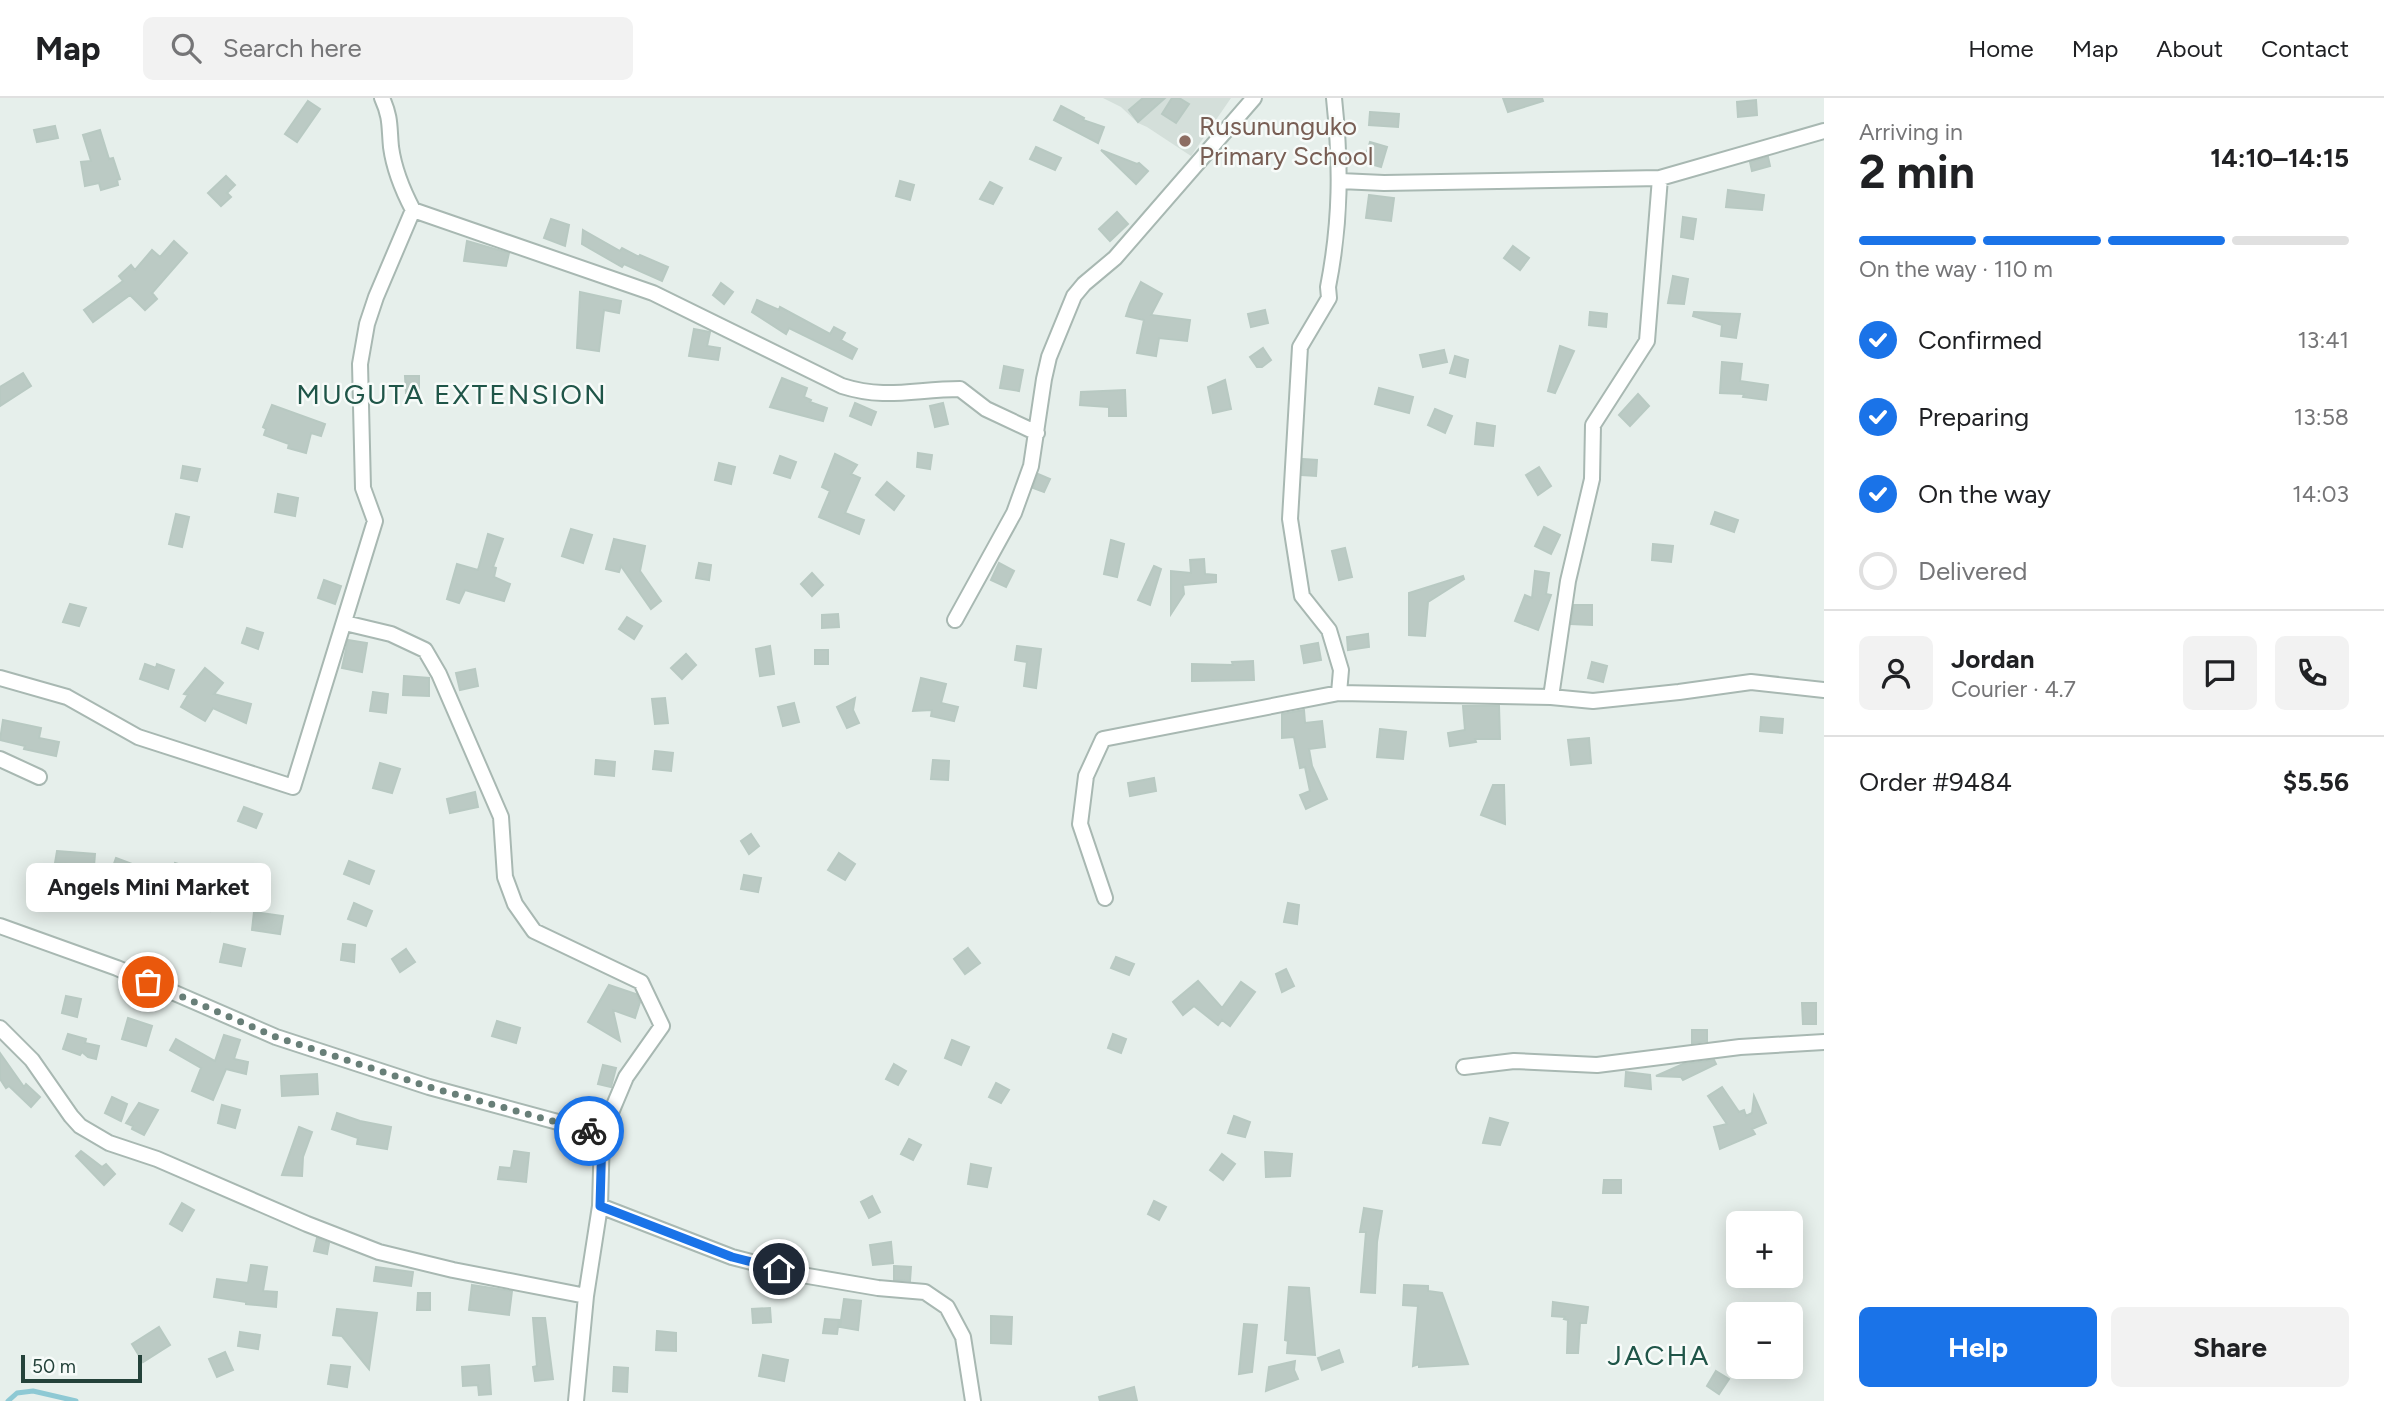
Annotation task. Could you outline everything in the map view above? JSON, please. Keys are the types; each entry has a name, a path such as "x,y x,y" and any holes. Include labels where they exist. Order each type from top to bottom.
{"street":[{"path":"382,98 390,118 391,149 402,190 413,211 653,293 842,386 863,393 886,395 960,389 986,409 1037,433"},
{"path":"955,620 1014,513 1031,466 1049,358 1078,289 1115,258 1254,98"},
{"path":"1334,98 1340,181 1329,298 1300,346 1290,520 1302,596 1329,630 1341,670 1339,693"},
{"path":"1340,181 1384,183 1660,178 1824,131"},
{"path":"1551,697 1568,581 1592,479 1593,425 1647,341 1660,178"},
{"path":"0,678 66,697 138,737 293,787 375,522 363,488 361,351 376,297 413,211"},
{"path":"345,623 391,634 425,650 439,674 501,817 505,877 515,904 534,931 640,982 663,1026 626,1077 602,1134 600,1206 586,1296 576,1401"},
{"path":"1105,898 1080,824 1086,776 1103,740 1339,693 1551,697 1593,701 1751,682 1824,690"},
{"path":"0,759 39,777"},
{"path":"0,926 117,968 276,1037 429,1087 602,1134"},
{"path":"0,1028 32,1060 80,1126 108,1143 157,1159 294,1219 379,1252 453,1270 586,1296"},
{"path":"1464,1067 1514,1061 1597,1065 1740,1047 1824,1042"},
{"path":"600,1206 744,1260 802,1275 878,1288 925,1292 947,1307 963,1337 973,1401"}],"shaded area":[{"name":"Rusununguko Primary School","path":"1103,98 1231,98 1191,156 1138,123 1121,107"}],"building":[{"path":"1143,98 1165,98 1138,122 1129,110"},
{"path":"1172,98 1179,98 1189,104 1176,123 1162,114"},
{"path":"1503,98 1542,98 1543,101 1508,112"},
{"path":"1756,100 1757,115 1738,117 1737,102"},
{"path":"308,101 320,109 297,142 285,134"},
{"path":"1061,106 1084,118 1083,120 1104,127 1098,143 1054,120"},
{"path":"1370,112 1399,114 1398,127 1369,125"},
{"path":"55,126 58,138 37,142 34,130"},
{"path":"100,130 109,159 113,158 120,179 117,180 118,185 101,190 99,183 85,186 81,162 91,161 83,135"},
{"path":"1370,142 1387,147 1381,167 1364,162"},
{"path":"1036,147 1061,158 1055,170 1030,159"},
{"path":"1101,150 1139,163 1148,171 1136,184"},
{"path":"1768,157 1770,166 1752,171 1750,162"},
{"path":"226,176 235,185 227,193 231,197 221,206 208,193"},
{"path":"900,181 914,185 910,200 896,196"},
{"path":"990,182 1002,188 993,204 980,199"},
{"path":"1728,190 1764,195 1762,210 1726,207"},
{"path":"1369,195 1394,198 1391,221 1366,218"},
{"path":"1117,212 1128,224 1110,241 1099,229"},
{"path":"1683,217 1696,219 1693,239 1681,237"},
{"path":"551,219 569,225 565,246 544,238"},
{"path":"583,230 620,251 622,248 668,267 662,281 624,264 622,267 582,244"},
{"path":"174,241 187,253 152,293 157,299 145,310 130,295 93,322 84,310 123,281 119,276 131,265 135,270 152,250 160,257"},
{"path":"467,241 509,253 506,266 464,261"},
{"path":"1513,246 1529,258 1520,270 1504,258"},
{"path":"1673,276 1688,279 1684,304 1668,303"},
{"path":"1141,282 1162,294 1151,315 1190,320 1187,341 1159,338 1156,356 1137,353 1144,320 1126,316"},
{"path":"721,283 733,292 724,304 713,295"},
{"path":"580,292 621,301 619,313 604,310 599,351 577,348"},
{"path":"757,300 779,310 780,307 830,334 834,327 845,333 841,340 857,349 852,359 789,328 786,334 752,312"},
{"path":"1265,310 1268,323 1251,327 1248,314"},
{"path":"1590,312 1607,314 1606,327 1589,325"},
{"path":"1694,312 1740,314 1736,338 1721,336 1722,325 1693,316"},
{"path":"694,329 710,332 707,346 720,348 718,360 689,356"},
{"path":"1560,346 1574,351 1555,393 1548,391"},
{"path":"1263,348 1271,360 1262,367 1257,367 1250,357"},
{"path":"1444,350 1447,362 1423,367 1420,355"},
{"path":"1455,356 1468,360 1465,377 1450,373"},
{"path":"1722,362 1742,364 1740,381 1768,385 1766,400 1743,397 1744,394 1720,393"},
{"path":"1004,366 1023,370 1019,391 1000,388"},
{"path":"23,373 31,386 0,406 0,387"},
{"path":"405,376 419,376 419,392 406,393"},
{"path":"782,378 807,388 804,397 827,408 823,421 770,407"},
{"path":"1225,380 1231,409 1213,413 1208,387"},
{"path":"1379,388 1413,397 1409,413 1375,404"},
{"path":"1125,390 1126,416 1109,416 1109,407 1080,405 1081,392"},
{"path":"1638,394 1649,406 1630,426 1619,415"},
{"path":"855,403 876,412 871,425 850,416"},
{"path":"943,403 948,424 935,427 930,406"},
{"path":"272,405 325,424 321,436 311,433 306,453 288,448 289,444 264,435 266,429 263,427"},
{"path":"1435,409 1452,416 1445,433 1428,425"},
{"path":"1477,423 1495,426 1493,446 1475,444"},
{"path":"918,453 932,455 930,469 917,467"},
{"path":"835,454 857,465 851,474 860,478 845,513 864,520 859,534 819,517 830,491 822,487"},
{"path":"780,456 796,462 790,478 774,473"},
{"path":"1303,459 1317,460 1316,476 1302,475"},
{"path":"719,463 735,467 731,484 715,480"},
{"path":"183,466 200,469 197,481 181,478"},
{"path":"1539,467 1551,486 1538,495 1526,475"},
{"path":"1038,474 1050,479 1044,492 1033,488"},
{"path":"887,482 904,496 894,510 876,495"},
{"path":"278,494 298,498 295,516 275,512"},
{"path":"1715,512 1738,520 1734,532 1711,524"},
{"path":"176,514 189,517 182,547 169,544"},
{"path":"1544,527 1560,535 1551,554 1535,546"},
{"path":"571,529 592,535 583,563 562,556"},
{"path":"488,534 503,539 493,567 496,568 494,577 510,584 504,601 465,590 459,603 447,599 457,564 478,570"},
{"path":"614,539 645,546 640,571 661,601 651,609 621,566 619,572 606,569"},
{"path":"1111,540 1124,544 1117,577 1104,574"},
{"path":"1653,544 1673,546 1671,562 1652,560"},
{"path":"1345,548 1352,577 1339,580 1332,551"},
{"path":"1204,559 1205,574 1216,575 1216,582 1183,585 1184,594 1171,614 1171,571 1191,573 1190,560"},
{"path":"699,563 711,565 709,580 696,578"},
{"path":"999,563 1014,571 1006,587 991,580"},
{"path":"1154,566 1161,569 1150,605 1138,600"},
{"path":"1535,571 1549,573 1546,594 1551,595 1538,630 1515,621 1525,595 1532,598"},
{"path":"812,573 823,585 812,596 801,584"},
{"path":"1463,576 1464,579 1428,602 1425,636 1409,635 1409,593"},
{"path":"324,580 341,586 335,604 318,598"},
{"path":"70,604 86,608 79,626 63,622"},
{"path":"1574,605 1592,605 1592,625 1571,624"},
{"path":"838,614 839,627 822,628 822,615"},
{"path":"627,617 642,626 634,639 619,629"},
{"path":"247,628 263,633 258,649 242,643"},
{"path":"1368,634 1369,647 1348,650 1347,637"},
{"path":"348,640 367,643 362,672 342,668"},
{"path":"1318,643 1321,660 1304,663 1301,646"},
{"path":"770,646 774,674 760,676 756,649"},
{"path":"1017,646 1041,649 1036,688 1024,686 1027,662 1015,660"},
{"path":"815,650 828,650 828,664 815,664"},
{"path":"686,654 696,665 682,679 671,668"},
{"path":"1253,661 1254,680 1192,681 1192,664 1233,665 1232,662"},
{"path":"1592,662 1607,666 1603,682 1588,678"},
{"path":"145,664 156,668 157,664 174,670 168,689 140,679"},
{"path":"205,668 223,683 214,694 251,704 246,723 213,708 205,721 181,707 188,695 184,694"},
{"path":"475,669 478,686 460,690 456,673"},
{"path":"404,676 429,678 429,696 403,695"},
{"path":"921,678 946,684 941,703 958,707 954,721 931,716 932,710 913,711"},
{"path":"373,692 388,694 386,713 370,711"},
{"path":"665,698 668,723 655,724 652,699"},
{"path":"855,698 853,710 859,723 847,728 837,707"},
{"path":"794,703 799,722 783,726 778,707"},
{"path":"1463,706 1499,706 1500,739 1475,739 1476,742 1450,746 1448,733 1465,730"},
{"path":"1304,710 1305,723 1322,721 1325,747 1309,749 1312,766 1327,799 1306,809 1300,795 1310,791 1305,767 1300,768 1294,737 1282,738 1282,714"},
{"path":"1761,717 1783,719 1782,733 1760,731"},
{"path":"3,720 41,728 39,738 59,742 56,756 0,740"},
{"path":"1380,729 1406,732 1403,759 1377,757"},
{"path":"1589,738 1591,763 1571,765 1568,740"},
{"path":"655,751 673,753 671,771 653,769"},
{"path":"596,760 615,762 614,776 595,774"},
{"path":"933,760 949,761 948,780 931,779"},
{"path":"380,763 400,769 392,793 373,788"},
{"path":"1154,778 1156,791 1130,796 1128,783"},
{"path":"1493,785 1504,785 1505,824 1481,815"},
{"path":"475,792 478,807 450,813 447,799"},
{"path":"244,807 262,814 256,828 238,821"},
{"path":"751,834 759,846 749,854 741,841"},
{"path":"57,851 95,854 94,866 55,863"},
{"path":"839,853 855,864 845,880 828,870"},
{"path":"116,858 135,865 126,889 133,890 130,904 102,897"},
{"path":"349,861 374,871 369,884 344,874"},
{"path":"175,863 207,873 200,893 215,898 210,911 153,892 158,878 169,881"},
{"path":"744,875 761,878 758,892 741,889"},
{"path":"354,903 372,911 366,926 348,919"},
{"path":"1288,903 1299,905 1297,924 1284,922"},
{"path":"254,912 283,916 280,934 252,930"},
{"path":"224,944 245,949 241,966 220,962"},
{"path":"343,944 355,945 354,962 341,960"},
{"path":"968,948 980,963 965,974 954,959"},
{"path":"406,949 415,962 400,972 392,959"},
{"path":"1116,957 1134,964 1129,975 1111,968"},
{"path":"1286,969 1294,986 1282,992 1276,974"},
{"path":"1198,981 1222,1008 1241,982 1255,992 1230,1026 1222,1020 1218,1025 1194,1006 1183,1015 1173,1002"},
{"path":"609,985 636,994 640,1002 635,1018 613,1010 620,1041 588,1022"},
{"path":"66,996 81,999 77,1017 62,1013"},
{"path":"1802,1003 1816,1003 1816,1024 1803,1024"},
{"path":"128,1018 152,1026 146,1046 122,1039"},
{"path":"497,1021 520,1028 516,1043 492,1036"},
{"path":"1692,1030 1707,1030 1707,1041 1692,1043"},
{"path":"68,1034 86,1039 85,1043 99,1046 96,1059 82,1052 80,1055 63,1049"},
{"path":"1113,1034 1126,1039 1121,1053 1108,1048"},
{"path":"224,1035 240,1040 234,1059 248,1062 246,1074 226,1069 213,1100 192,1091 201,1068 170,1050 176,1039 215,1061"},
{"path":"952,1040 969,1047 961,1065 945,1058"},
{"path":"0,1053 24,1087 26,1084 40,1097 31,1107 9,1086 6,1088 0,1079"},
{"path":"1714,1060 1716,1064 1683,1080 1681,1077 1656,1076 1683,1064"},
{"path":"894,1064 906,1071 898,1085 886,1079"},
{"path":"603,1065 616,1068 611,1087 598,1084"},
{"path":"1626,1072 1650,1075 1651,1089 1625,1086"},
{"path":"317,1074 318,1094 282,1096 281,1076"},
{"path":"996,1083 1009,1090 1001,1103 989,1097"},
{"path":"1722,1087 1739,1112 1744,1110 1746,1116 1752,1113 1754,1096 1766,1123 1752,1129 1755,1134 1720,1149 1714,1127 1727,1124 1708,1096"},
{"path":"112,1097 127,1104 121,1121 105,1113"},
{"path":"139,1103 158,1110 144,1135 126,1123"},
{"path":"222,1105 240,1110 235,1128 218,1123"},
{"path":"337,1113 391,1127 387,1149 357,1144 358,1138 332,1129"},
{"path":"1234,1116 1250,1122 1245,1137 1228,1133"},
{"path":"1490,1118 1508,1123 1500,1145 1483,1143"},
{"path":"299,1127 312,1132 303,1157 302,1176 282,1175"},
{"path":"909,1139 921,1145 913,1160 901,1154"},
{"path":"81,1151 102,1167 106,1164 115,1174 104,1185 76,1156"},
{"path":"514,1151 529,1153 526,1182 498,1179 500,1167 511,1168"},
{"path":"1265,1152 1292,1154 1290,1176 1266,1177"},
{"path":"1222,1154 1235,1164 1223,1180 1210,1170"},
{"path":"971,1164 991,1168 987,1187 968,1184"},
{"path":"1604,1180 1621,1180 1621,1193 1603,1193"},
{"path":"872,1196 880,1212 869,1218 861,1202"},
{"path":"1154,1201 1166,1207 1159,1220 1148,1214"},
{"path":"182,1203 194,1210 182,1231 170,1224"},
{"path":"1364,1208 1382,1211 1377,1242 1375,1293 1361,1292 1366,1232 1360,1232"},
{"path":"317,1238 329,1243 327,1254 314,1251"},
{"path":"891,1242 893,1263 873,1265 870,1245"},
{"path":"251,1265 267,1267 263,1291 277,1292 276,1307 214,1297 217,1279 248,1283"},
{"path":"894,1266 911,1267 910,1281 894,1280"},
{"path":"376,1267 413,1272 411,1286 374,1281"},
{"path":"472,1285 512,1291 509,1315 469,1310"},
{"path":"1404,1285 1428,1286 1428,1291 1442,1293 1468,1364 1413,1366 1418,1306 1403,1305"},
{"path":"1289,1287 1309,1288 1315,1355 1287,1353 1288,1341 1285,1340"},
{"path":"418,1293 430,1293 430,1310 417,1310"},
{"path":"844,1299 861,1301 858,1330 840,1327"},
{"path":"1553,1302 1588,1307 1586,1323 1580,1323 1578,1353 1567,1353 1568,1320 1564,1319 1565,1317 1552,1316"},
{"path":"770,1308 771,1322 753,1323 752,1309"},
{"path":"337,1309 377,1313 369,1369 342,1336 333,1335"},
{"path":"991,1316 1012,1317 1011,1344 991,1343"},
{"path":"533,1318 545,1318 553,1379 535,1381 533,1367 537,1366"},
{"path":"825,1319 839,1320 837,1334 823,1333"},
{"path":"1244,1324 1257,1325 1252,1372 1239,1374"},
{"path":"159,1327 170,1345 143,1362 132,1344"},
{"path":"657,1331 676,1333 676,1351 656,1350"},
{"path":"240,1332 260,1335 258,1349 238,1346"},
{"path":"1339,1350 1343,1362 1322,1370 1318,1358"},
{"path":"225,1352 233,1370 217,1377 209,1359"},
{"path":"763,1355 788,1360 784,1381 759,1376"},
{"path":"1295,1361 1294,1370 1298,1379 1266,1391 1269,1367"},
{"path":"331,1365 350,1367 347,1387 328,1384"},
{"path":"489,1365 491,1394 479,1395 478,1385 463,1386 462,1367"},
{"path":"614,1367 628,1368 627,1392 613,1391"},
{"path":"1716,1371 1729,1379 1719,1394 1707,1386"},
{"path":"1134,1387 1137,1401 1100,1401 1099,1397"}],"waterway":[{"path":"8,1401 17,1393 33,1391 76,1401"}],"way so far":[{"path":"148,982 276,1037 429,1087 589,1131"}],"place":[{"name":"Rusununguko Primary School","path":"1185,141"},
{"name":"Angels Mini Market","path":"148,982"}],"district":[{"name":"MUGUTA EXTENSION","path":"452,394"},
{"name":"JACHA","path":"1659,1355"}],"route":[{"path":"589,1131 602,1134 600,1206 732,1257 779,1269"}]}
